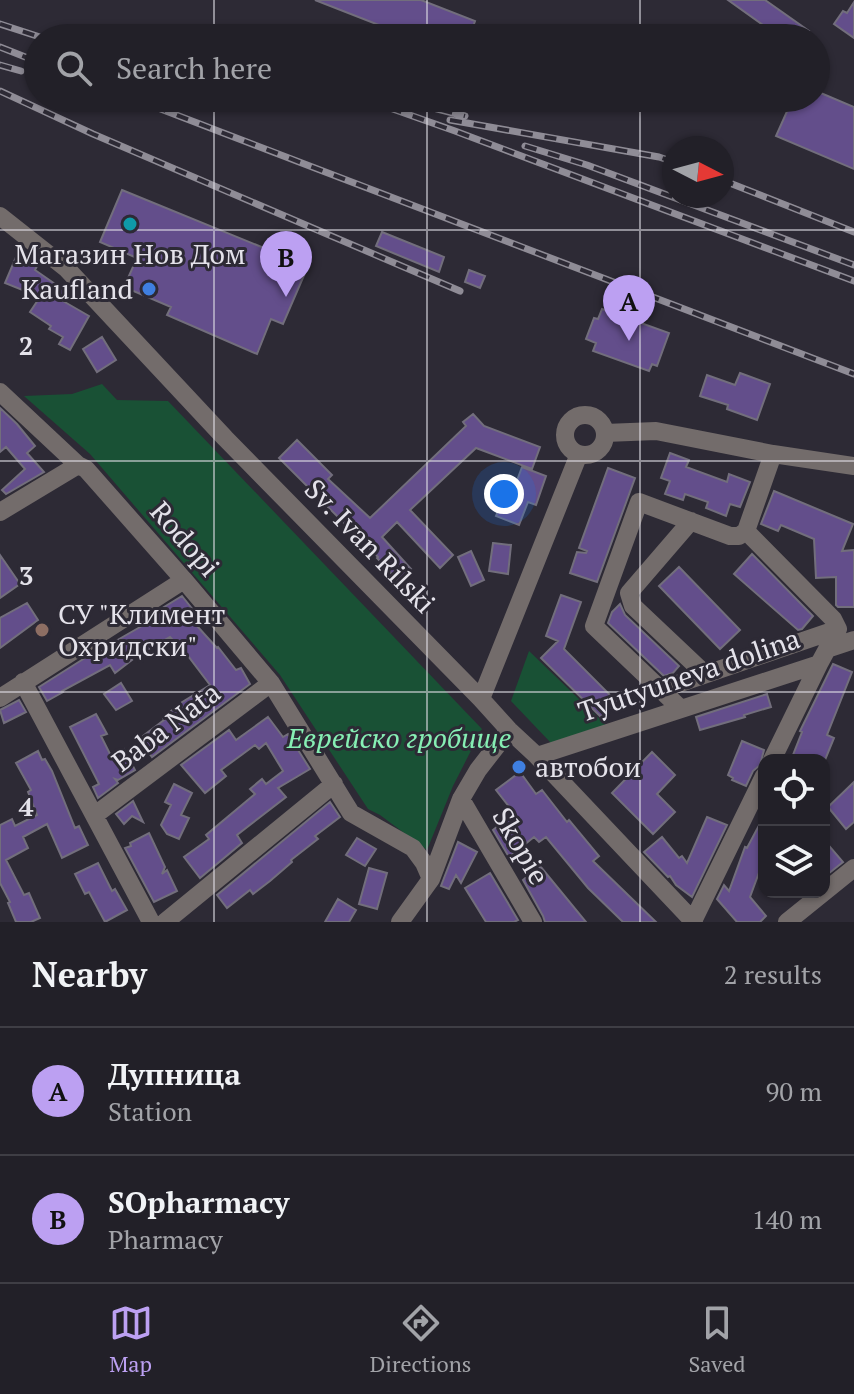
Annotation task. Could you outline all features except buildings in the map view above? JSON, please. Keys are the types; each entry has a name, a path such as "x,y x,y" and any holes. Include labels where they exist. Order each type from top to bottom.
{"street":[{"name":"Sv. Ivan Rilski","path":"0,216 67,269 225,438 537,756 693,922"},
{"name":"Rodopi","path":"0,392 86,469 271,683 351,813 413,848 431,879"},
{"path":"588,415 603,427 604,440 597,450 579,454 566,440 567,427 576,417 588,415"},
{"path":"605,433 656,431 854,466"},
{"path":"481,699 579,454"},
{"path":"680,708 594,626 639,502 730,536 739,536 746,531 773,454"},
{"path":"0,512 78,465"},
{"path":"691,521 629,593 633,606 705,674"},
{"path":"746,531 846,635"},
{"path":"0,698 184,580"},
{"path":"660,690 705,674 846,635"},
{"path":"775,754 823,656 846,635"},
{"name":"Tyutyuneva dolina","path":"537,756 823,656"},
{"path":"23,682 151,922"},
{"name":"Baba Nata","path":"95,815 271,683"},
{"path":"400,922 431,879 461,799 478,770 509,730"},
{"path":"165,922 334,784"},
{"path":"693,922 758,788"},
{"name":"Skopie","path":"461,799 533,922"},
{"path":"787,922 854,868"}],"green space":[{"name":"Еврейско гробище","path":"102,384 117,400 168,401 482,729 453,786 427,850 368,809 280,675 90,454 24,396 72,394"},
{"path":"529,651 606,725 551,743 511,701"}],"railway":[{"path":"0,24 24,32"},
{"path":"0,47 24,56"},
{"path":"0,65 21,71"},
{"path":"0,91 24,102"},
{"path":"45,112 460,291"},
{"path":"169,112 854,374"},
{"path":"401,112 854,281"},
{"path":"449,112 465,116"},
{"path":"450,120 662,158"},
{"path":"525,146 587,165 854,265"},
{"path":"734,185 854,232"}],"place":[{"name":"Магазин Нов Дом","path":"130,224"},
{"name":"Kaufland","path":"149,289"},
{"name":"SOpharmacy","path":"286,297"},
{"name":"Дупница","path":"629,341"},
{"name":"СУ \"Климент Охридски\"","path":"42,630"},
{"name":"автобои","path":"519,767"}]}
